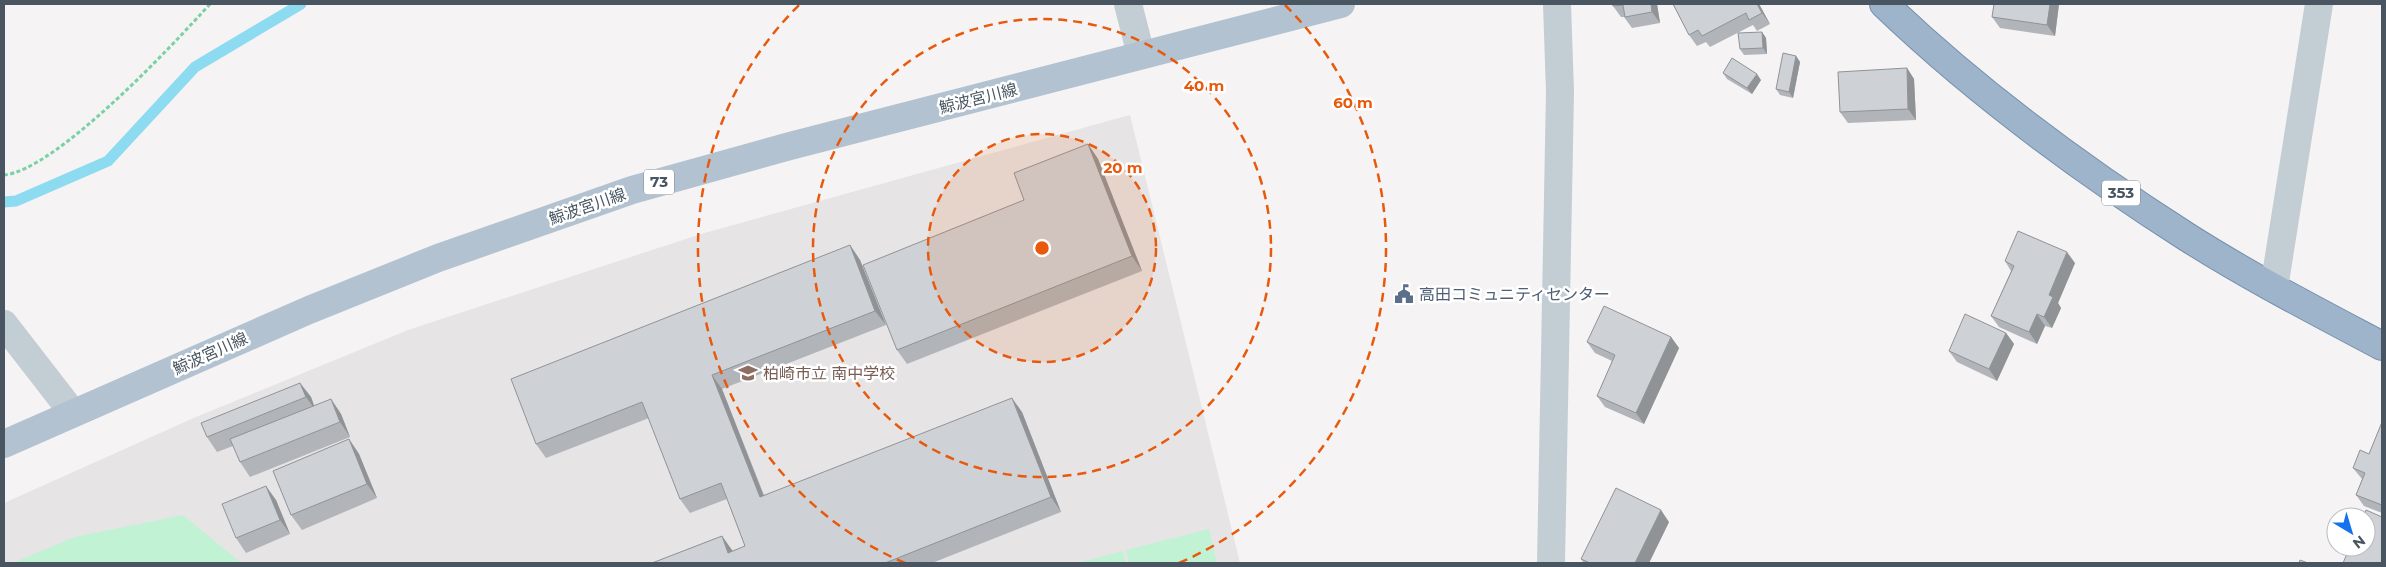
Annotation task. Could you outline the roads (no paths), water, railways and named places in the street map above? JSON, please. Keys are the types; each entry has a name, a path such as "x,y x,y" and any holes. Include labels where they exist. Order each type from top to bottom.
{"highway":[{"name":"353","path":"1884,4 1927,44 2042,138 2188,238 2274,288 2382,346"}],"main road":[{"name":"鯨波宮川線","path":"4,444 309,310 420,266 632,190 790,146 1341,4"}],"street":[{"path":"1128,4 1141,56"},
{"path":"1551,563 1560,92 1557,4"},
{"path":"2274,288 2319,4"},
{"path":"4,324 73,413"}],"waterway":[{"path":"4,202 16,201 108,161 195,67 301,4"}],"place":[{"name":"高田コミュニティセンター","path":"1404,294"},
{"name":"柏崎市立 南中学校","path":"748,373"}]}
